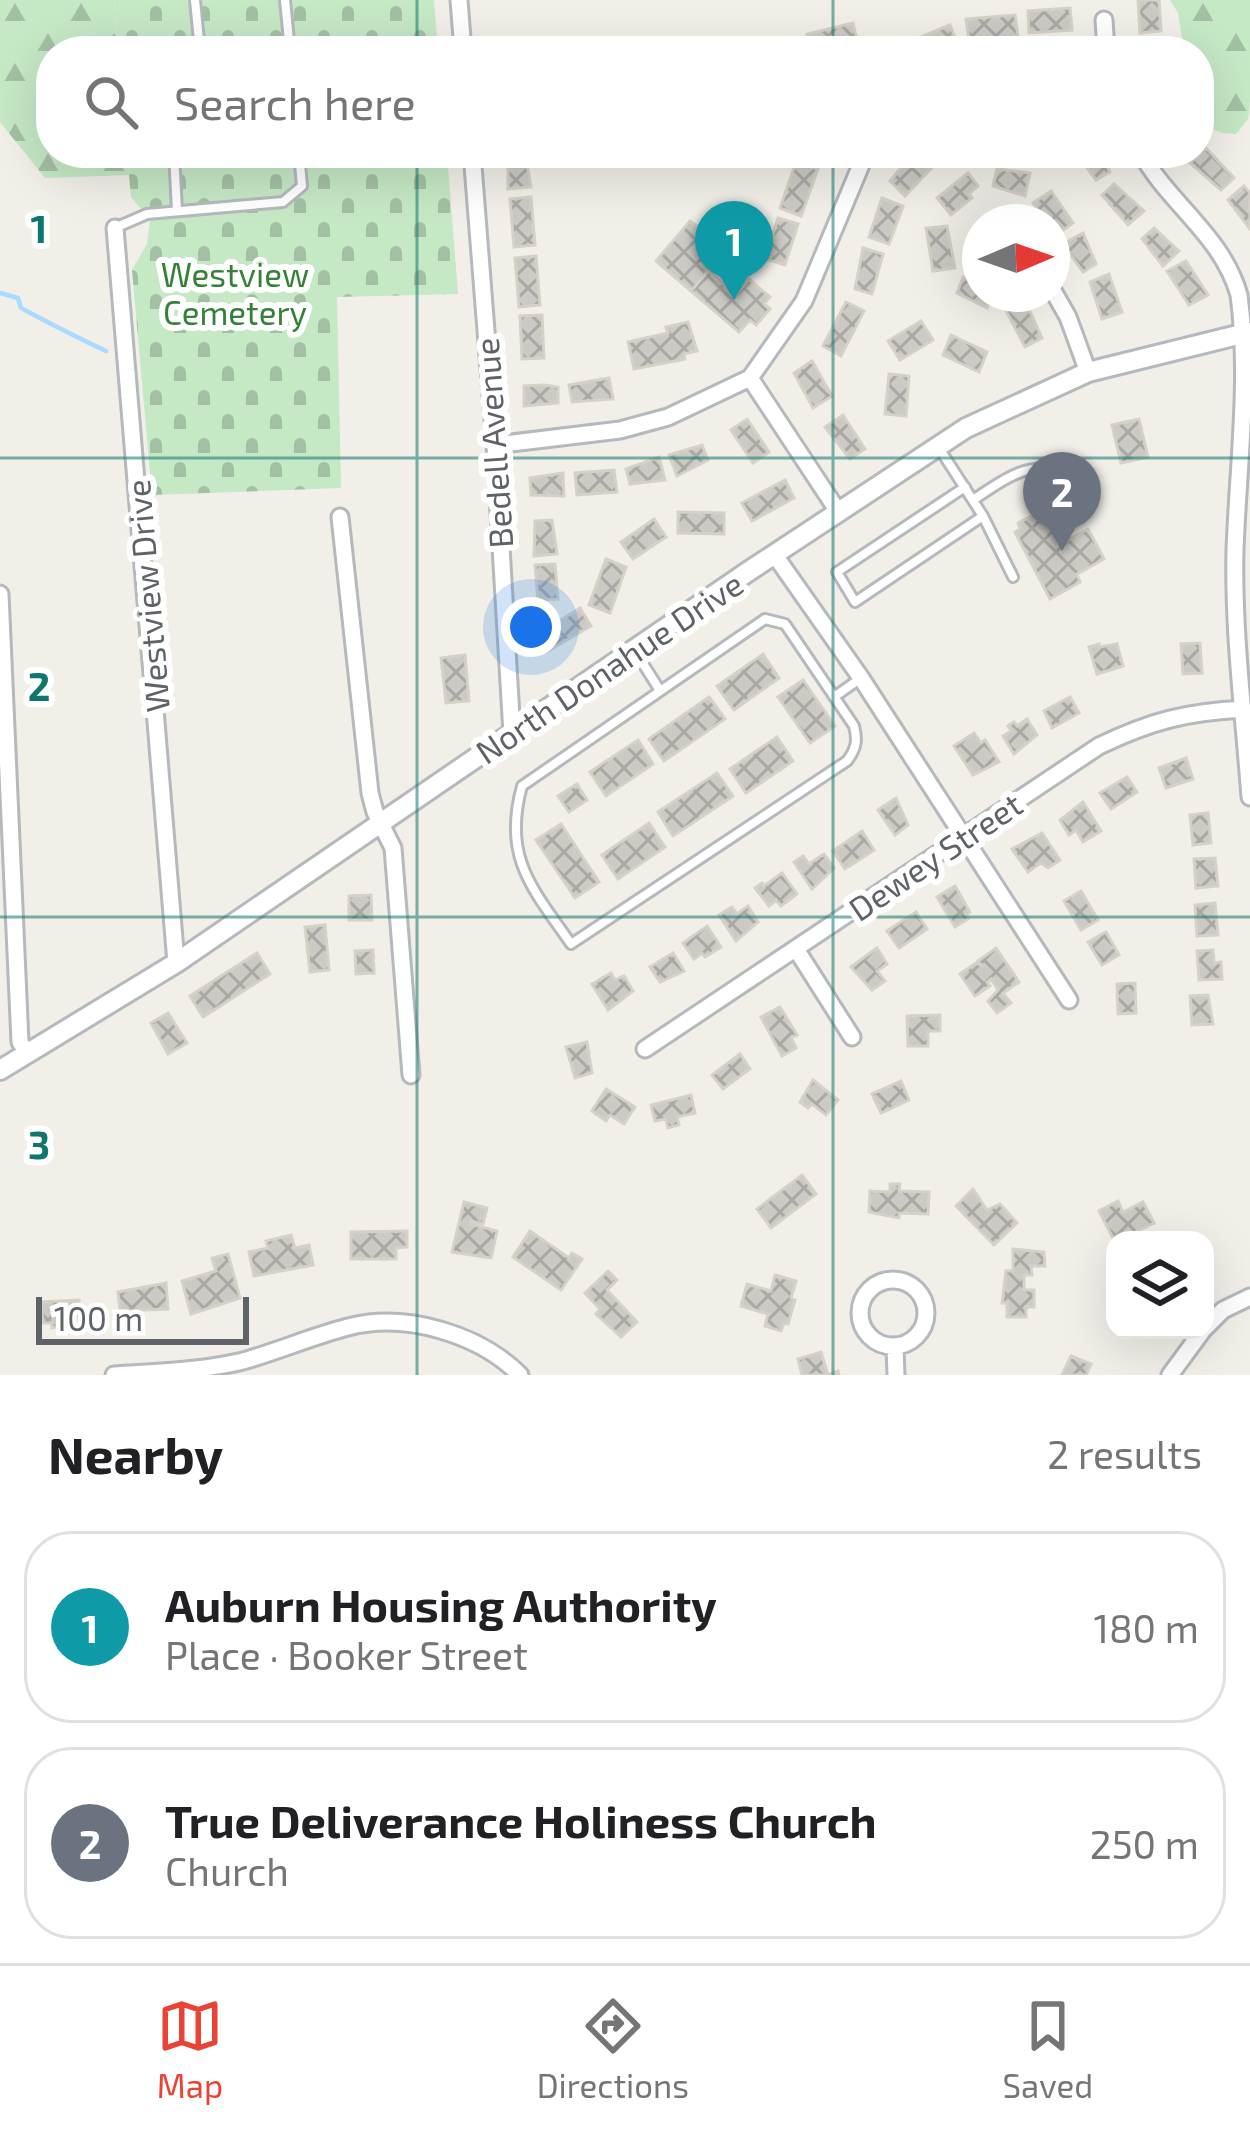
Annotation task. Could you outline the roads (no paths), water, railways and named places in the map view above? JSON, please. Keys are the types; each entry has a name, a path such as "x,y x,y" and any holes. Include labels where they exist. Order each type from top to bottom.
{"street":[{"path":"459,0 463,36"},
{"path":"1104,20 1105,36"},
{"name":"Bedell Avenue","path":"473,168 512,734"},
{"path":"495,446 620,430 668,417 750,378 803,301 860,168"},
{"path":"1154,168 1228,264 1248,333 1249,402 1235,552 1250,797"},
{"name":"Westview Drive","path":"115,228 176,964"},
{"path":"1065,312 1088,372"},
{"name":"North Donahue Drive","path":"0,1070 176,964 774,554 980,420 1088,372 1248,333"},
{"path":"750,378 839,513"},
{"path":"340,517 370,793 393,848 412,1075"},
{"path":"774,554 861,678 1069,1000"},
{"path":"0,594 20,1042 27,1053"},
{"name":"Dewey Street","path":"645,1049 1099,746 1179,714 1244,709"},
{"path":"796,949 853,1037"},
{"path":"897,1280 908,1283 923,1298 926,1320 915,1339 895,1347 874,1341 861,1323 860,1312 876,1284 897,1280"},
{"path":"1214,1318 1250,1297"},
{"path":"114,1375 195,1372 353,1325 405,1323 454,1334 500,1355 520,1375"},
{"path":"1170,1375 1197,1339"},
{"path":"895,1347 896,1375"}],"lane":[{"path":"195,0 199,36"},
{"path":"286,0 289,36"},
{"path":"175,168 177,212"},
{"path":"115,228 147,214 283,202 302,185 300,168"},
{"path":"938,447 983,516 1013,577"},
{"path":"973,500 1009,477 1046,468 1057,471 1081,517"},
{"path":"965,487 837,572 855,602 983,516"},
{"path":"775,619 785,624 834,697 854,726 857,739 847,761 571,944 519,868 517,806 523,786 752,625 775,619"},
{"path":"634,650 659,689"},
{"path":"834,697 861,678"}],"waterway":[{"path":"0,293 18,298 21,308 106,351"}],"place":[{"name":"Auburn Housing Authority","path":"734,300"},
{"name":"True Deliverance Holiness Church","path":"1062,551"}],"park label":[{"name":"Westview Cemetery","path":"235,293"}]}
